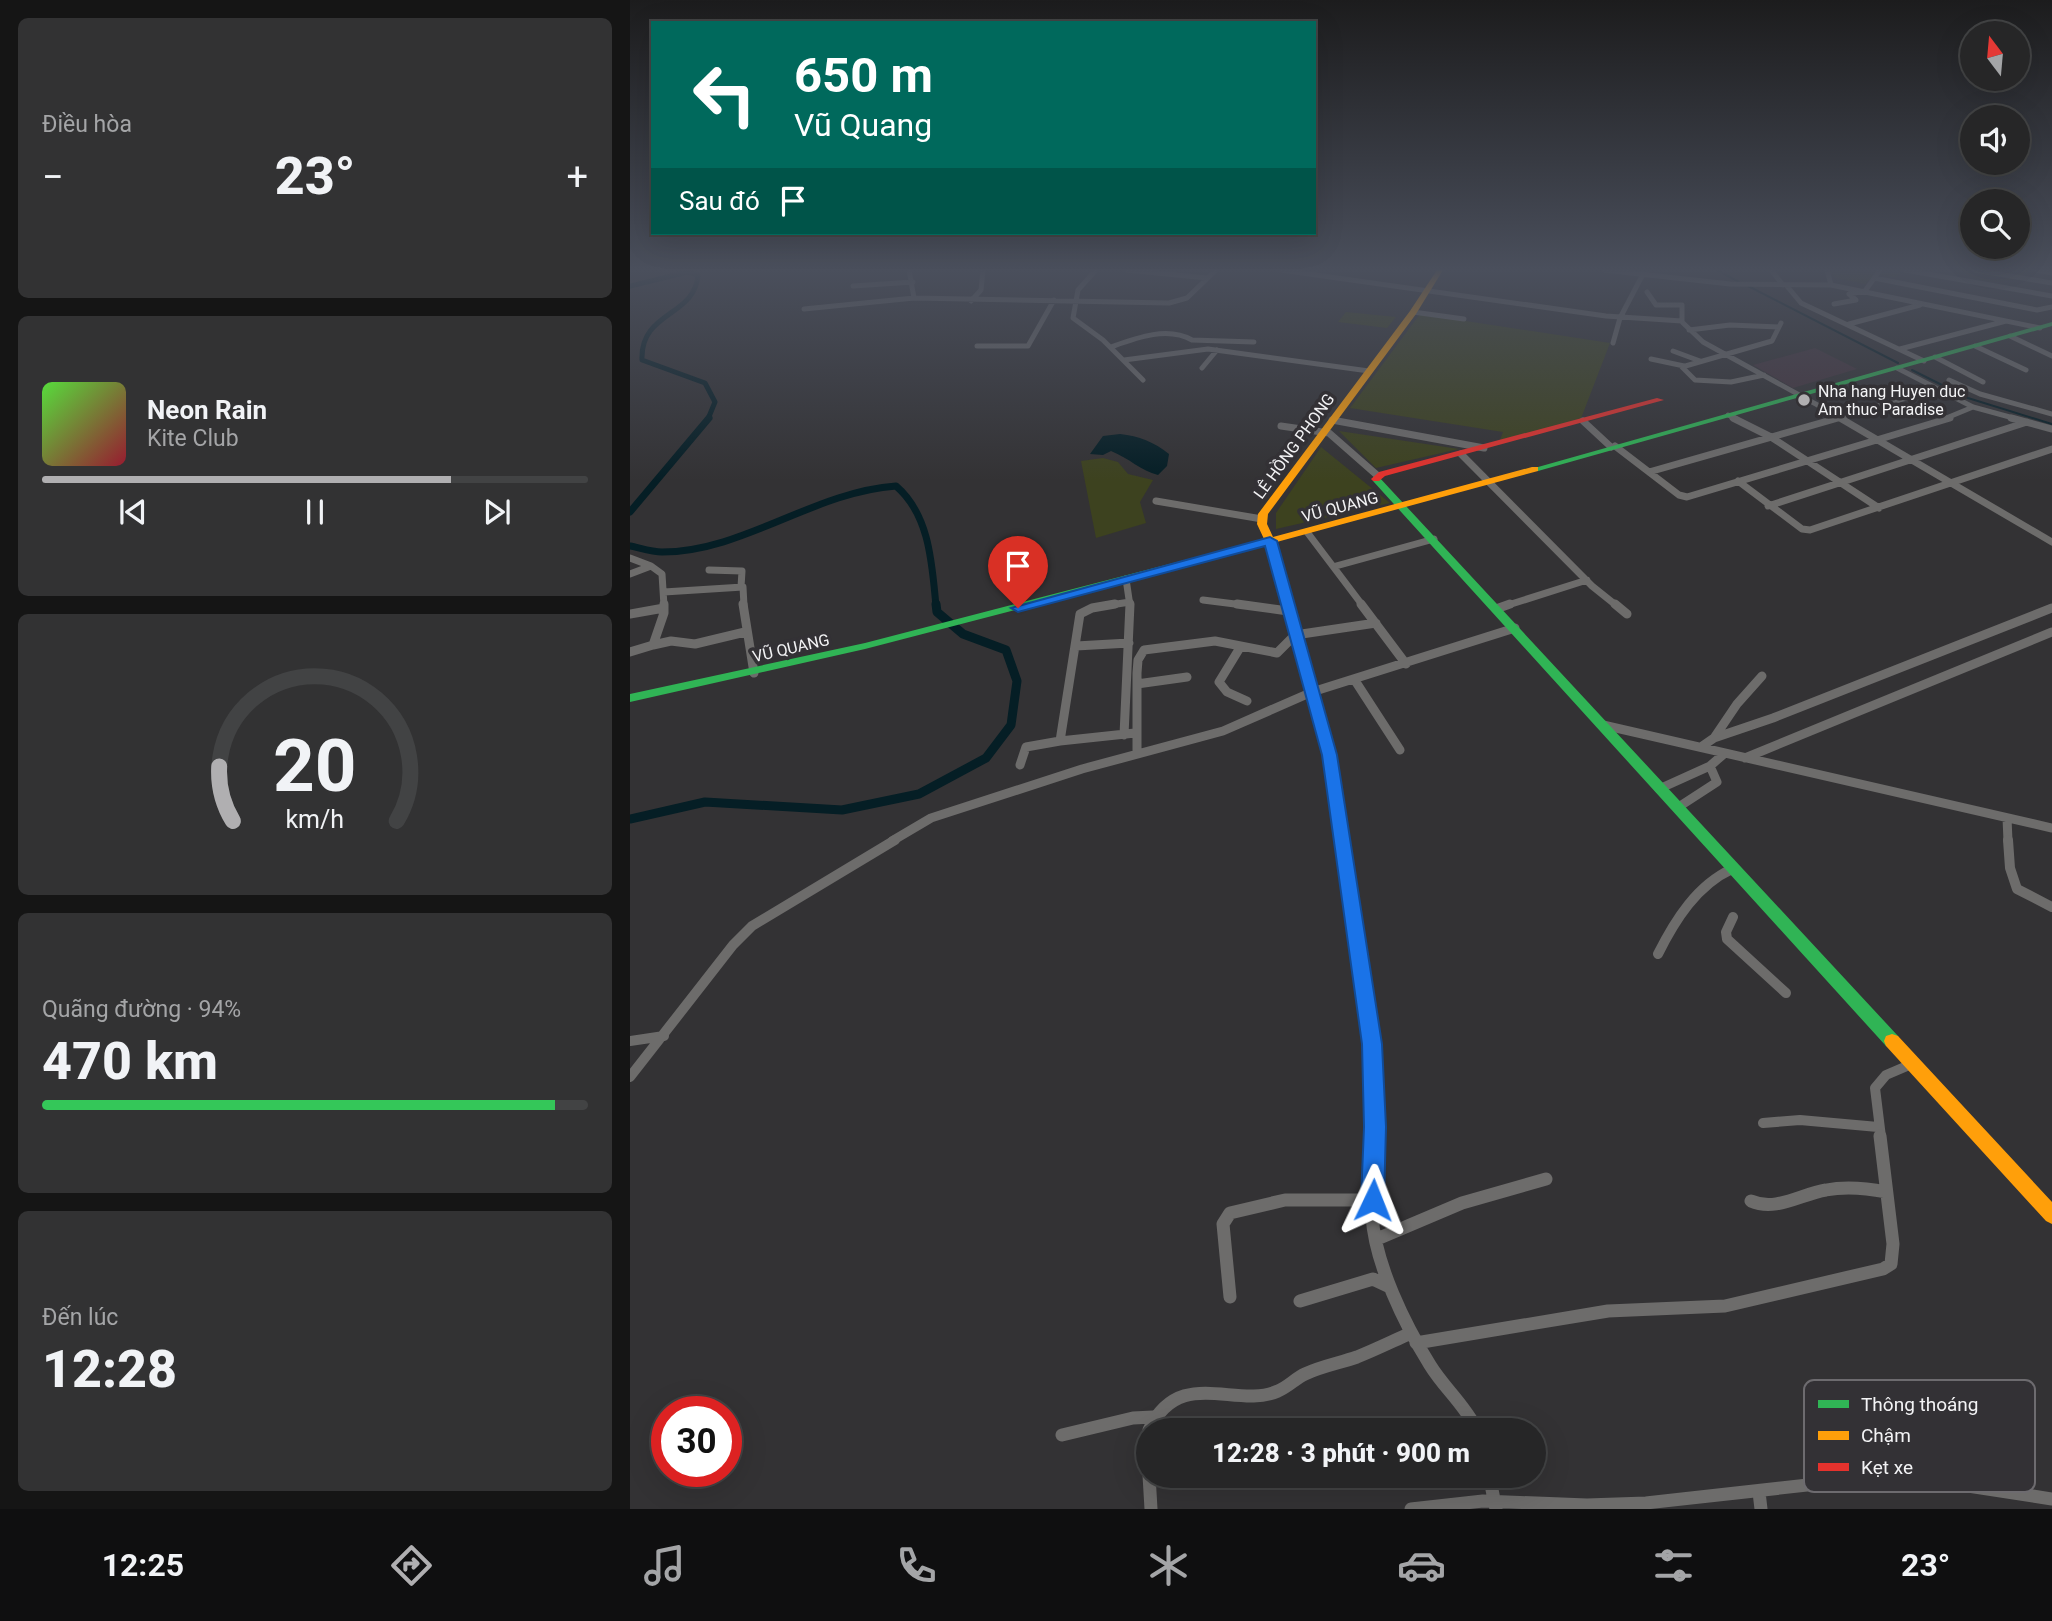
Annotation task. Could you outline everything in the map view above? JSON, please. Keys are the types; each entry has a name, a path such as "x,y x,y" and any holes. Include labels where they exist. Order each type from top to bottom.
{"street":[{"path":"977,346 1028,346 1031,340"},
{"path":"1102,340 1143,380"},
{"path":"1111,347 1140,340"},
{"path":"1192,340 1193,349"},
{"path":"1205,340 1254,342"},
{"name":"LÊ HỒNG PHONG","path":"1270,541 1262,519 1273,500 1392,340"},
{"path":"1701,340 1839,416 2052,542"},
{"path":"1651,359 1684,366 1774,340"},
{"path":"1882,340 1983,382"},
{"path":"1900,349 1932,340"},
{"name":"VŨ QUANG","path":"630,698 754,673 972,620 1307,532 1997,340"},
{"path":"2018,340 2052,356"},
{"path":"1975,346 2026,370"},
{"path":"1124,360 1193,349 1217,350 1369,371"},
{"path":"1202,368 1217,350"},
{"path":"1673,351 1700,362"},
{"path":"1684,366 1682,370 1695,380 1731,382 1764,375"},
{"path":"1898,368 1973,407 2052,429"},
{"path":"1949,380 1980,394 2052,414"},
{"path":"1649,472 1938,388"},
{"path":"1378,476 1660,400"},
{"path":"1583,421 1684,497 1962,414 1973,407"},
{"path":"1728,415 1771,437 1878,508"},
{"path":"1332,420 1484,448"},
{"path":"1768,506 2027,422"},
{"path":"1281,426 1329,433 1378,476"},
{"path":"1738,481 1768,506 1808,530 2052,449"},
{"path":"1461,454 1587,580 1628,614"},
{"path":"1378,476 1376,479 2052,1215"},
{"path":"1156,501 1262,519"},
{"path":"1307,532 1336,566 1406,664"},
{"path":"1336,566 1434,540"},
{"path":"1270,541 1329,755 1372,1044 1375,1127 1373,1200 1377,1239 1390,1287 1414,1338 1450,1393 1471,1418"},
{"path":"630,558 651,566 662,574 664,608 653,645"},
{"path":"630,574 651,566"},
{"path":"709,570 742,571 741,587 746,592 746,632 754,673"},
{"path":"1124,735 1130,602 1126,579"},
{"path":"1496,609 1587,580"},
{"path":"664,593 741,587"},
{"path":"1203,600 1288,611"},
{"path":"1060,741 1082,612 1130,602"},
{"path":"630,614 664,608"},
{"path":"1701,747 1714,738 1773,718 2052,608"},
{"path":"1137,754 1138,660 1144,650 1193,641 1215,641 1277,653 1295,635 1376,623"},
{"path":"630,1077 751,926 845,873 920,824 943,814 1137,754 1223,731 1311,692 1514,628"},
{"path":"630,652 671,641 695,645 746,632"},
{"path":"1745,758 2052,632"},
{"path":"1076,646 1129,643"},
{"path":"1241,646 1219,682 1227,692 1247,701"},
{"path":"1714,738 1737,704 1762,676"},
{"path":"1137,684 1186,677"},
{"path":"1354,679 1400,750"},
{"path":"1603,725 2052,828"},
{"path":"1020,765 1026,747 1136,733"},
{"path":"1659,789 1710,766 1725,753"},
{"path":"1677,808 1717,782 1710,766"},
{"path":"2007,818 2008,858 2017,890 2052,907"},
{"path":"1658,954 1666,935 1685,909 1718,877 1732,869"},
{"path":"1733,917 1726,932 1727,939 1786,993"},
{"path":"630,1041 664,1036"},
{"path":"1156,1418 1174,1401 1198,1393 1257,1395 1278,1392 1304,1374 1414,1338 1608,1311 1725,1306 1883,1269 1891,1264 1893,1257 1875,1088 1886,1075 1914,1063"},
{"path":"1763,1124 1800,1120 1878,1127"},
{"path":"1377,1239 1462,1203 1546,1179"},
{"path":"1751,1201 1757,1205 1772,1205 1814,1192 1841,1188 1886,1192"},
{"path":"1230,1297 1223,1224 1230,1213 1285,1200 1373,1200"},
{"path":"1300,1301 1373,1279 1390,1287"},
{"path":"1062,1435 1136,1419"},
{"path":"1411,1509 1468,1502 1495,1506 1621,1506 1804,1486"},
{"path":"1150,1488 1151,1509"},
{"path":"1492,1488 1495,1506"},
{"path":"1759,1492 1761,1509"},
{"path":"2007,1492 2052,1499"}],"shaded area":[{"path":"1815,348 1857,369 1793,388 1753,365"}],"green space":[{"path":"1400,340 1593,340 1610,343 1580,421 1500,440 1503,432 1350,408"},
{"path":"1339,431 1459,449 1376,468"},
{"path":"1321,447 1390,503 1276,529 1276,513"},
{"path":"1103,458 1118,462 1128,474 1153,480 1140,502 1146,523 1096,538 1081,461"}],"water":[{"path":"1120,434 1146,440 1169,454 1167,466 1158,475 1111,451 1103,455 1090,454 1103,436"}],"waterway":[{"path":"645,340 642,360 705,383 715,402 708,419"},
{"path":"1854,340 1898,363"},
{"path":"1912,370 1968,398 2052,424"},
{"path":"630,512 709,418"},
{"path":"630,546 658,552 721,543 836,499 896,486 916,511 923,526 931,558 936,606"},
{"path":"630,819 705,802 842,810 919,794 986,758 1011,725 1017,681 1006,650 963,634 937,612 936,604"}],"traffic: fast":[{"path":"1535,469 1993,340"},
{"path":"1376,479 1892,1041"},
{"path":"630,698 865,646 1239,549"}],"traffic: slow":[{"path":"1270,541 1262,524 1263,514 1392,340"},
{"path":"1239,549 1535,469"},
{"path":"1892,1041 2052,1215"}],"traffic: jam":[{"path":"1376,479 1382,474 1660,400"}],"place":[{"name":"Nha hang Huyen duc Am thuc Paradise","path":"1804,400"}],"route":[{"path":"1018,608 1270,541 1329,755 1358,969 1372,1044 1375,1127 1373,1200"}]}
